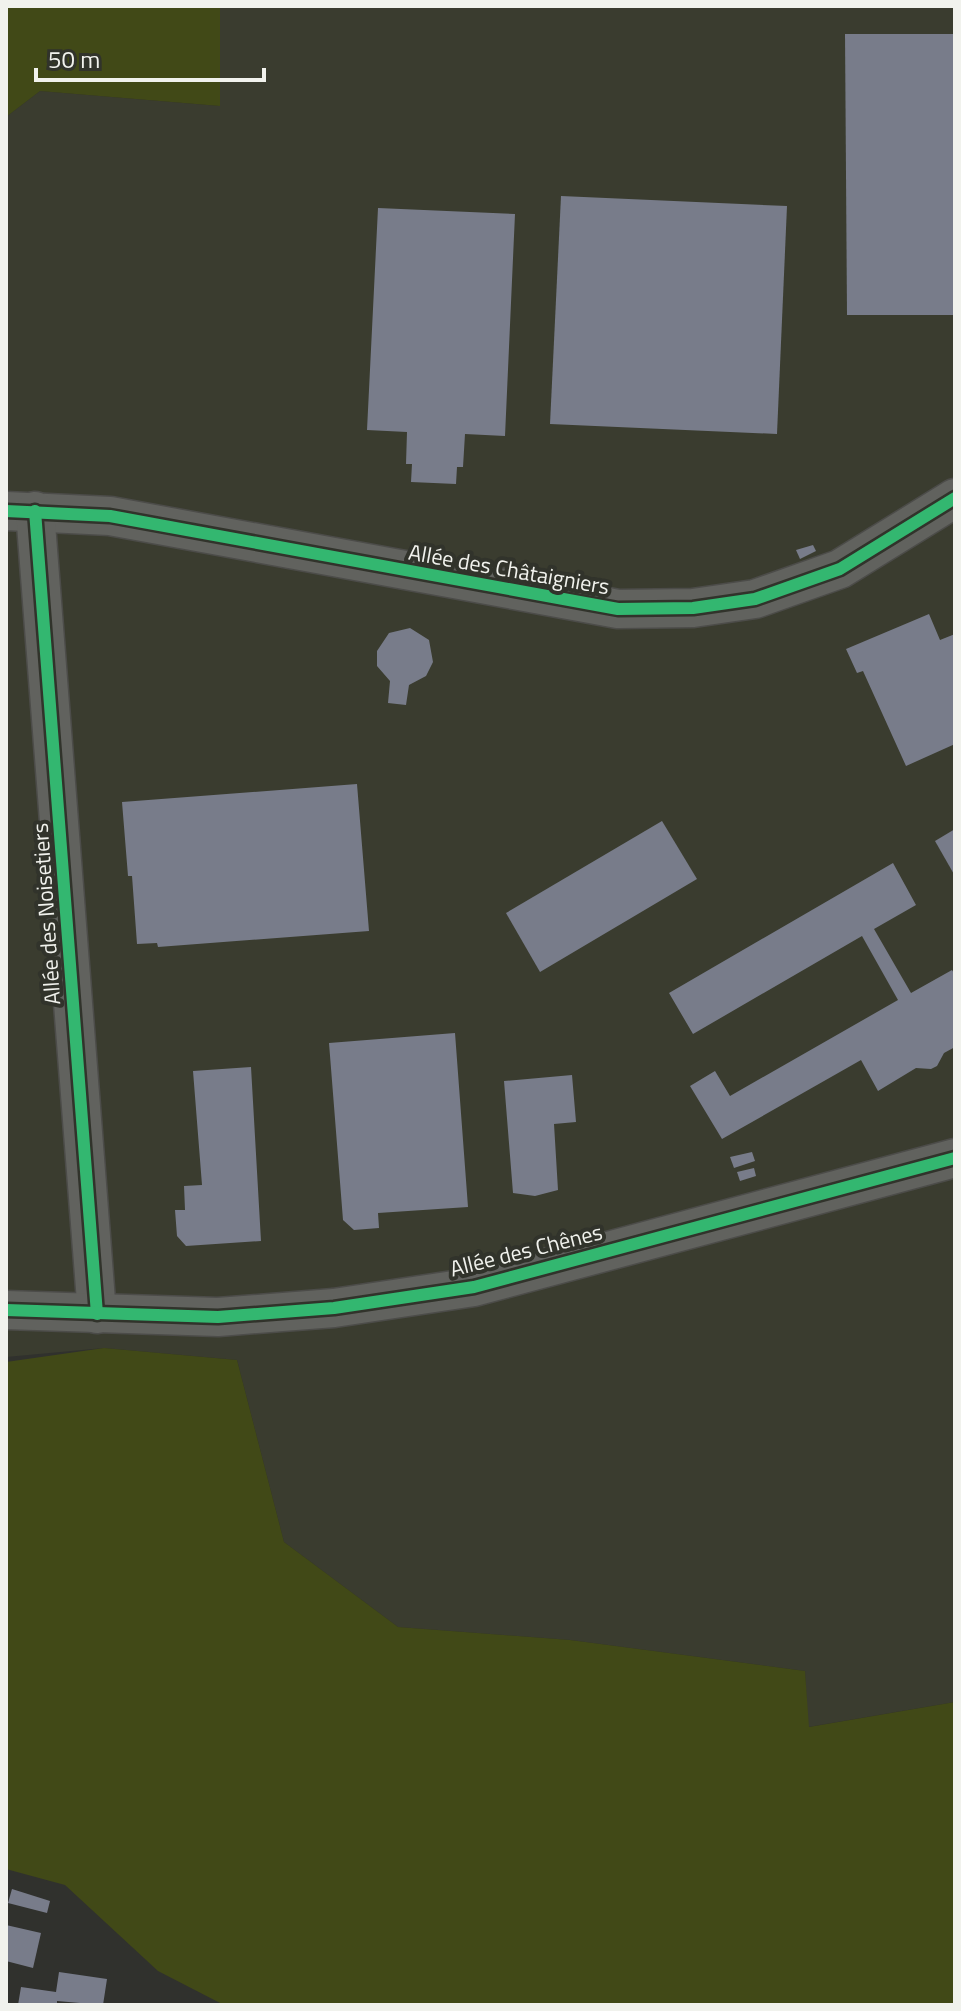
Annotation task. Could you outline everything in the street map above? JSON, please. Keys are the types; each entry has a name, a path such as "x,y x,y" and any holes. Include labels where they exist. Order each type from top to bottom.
{"street":[{"name":"Allée des Châtaigniers","path":"20,511 110,516 618,609 693,608 755,599 840,569 955,498"},
{"name":"Allée des Noisetiers","path":"20,511 97,1314"},
{"name":"Allée des Chênes","path":"6,1310 218,1317 334,1308 474,1287 955,1158"}],"shaded area":[{"path":"220,6 955,6 955,1702 808,1727 805,1671 570,1640 398,1627 284,1542 237,1360 104,1348 6,1357 6,117 40,91 220,106"}],"green space":[{"path":"6,6 220,6 220,106 40,91 6,117"},
{"path":"104,1348 237,1360 284,1542 398,1627 570,1640 805,1671 809,1727 955,1702 955,2005 224,2005 158,1971 65,1885 6,1869 6,1362"}],"building":[{"path":"845,34 955,34 955,315 847,315"},
{"path":"561,196 787,206 777,434 550,424"},
{"path":"378,208 515,214 505,436 465,434 463,467 457,467 456,484 411,482 412,464 406,464 407,432 367,430"},
{"path":"813,545 816,551 800,559 796,550"},
{"path":"929,614 940,640 955,634 955,744 906,766 863,671 857,673 846,649"},
{"path":"410,628 429,640 433,662 426,676 409,685 406,705 388,703 390,681 377,666 377,651 389,633"},
{"path":"357,784 369,931 158,947 157,943 137,944 122,802"},
{"path":"662,821 697,879 540,972 506,913"},
{"path":"955,829 955,876 935,841"},
{"path":"893,863 916,905 874,929 911,993 952,970 955,975 955,1047 944,1053 937,1066 931,1069 916,1068 878,1091 861,1060 722,1139 690,1086 715,1071 730,1096 898,1000 862,936 693,1034 669,993"},
{"path":"455,1033 468,1207 378,1213 379,1228 354,1230 343,1220 329,1043"},
{"path":"251,1067 261,1241 186,1246 177,1236 175,1210 185,1210 184,1186 202,1185 193,1071"},
{"path":"572,1075 576,1122 554,1124 558,1190 535,1196 513,1193 504,1081"},
{"path":"752,1152 755,1161 734,1168 730,1157"},
{"path":"754,1168 756,1176 740,1181 737,1172"},
{"path":"12,1889 50,1901 47,1913 8,1903"},
{"path":"6,1925 41,1933 33,1968 6,1961"},
{"path":"59,1972 107,1979 103,2005 57,2001 57,2005 18,2005 21,1987 56,1992"}],"cycle path":[{"path":"6,511 110,516 618,609 693,608 755,599 840,569 955,498"},
{"path":"35,511 97,1314"},
{"path":"6,1310 218,1317 334,1308 474,1287 955,1158"}]}
